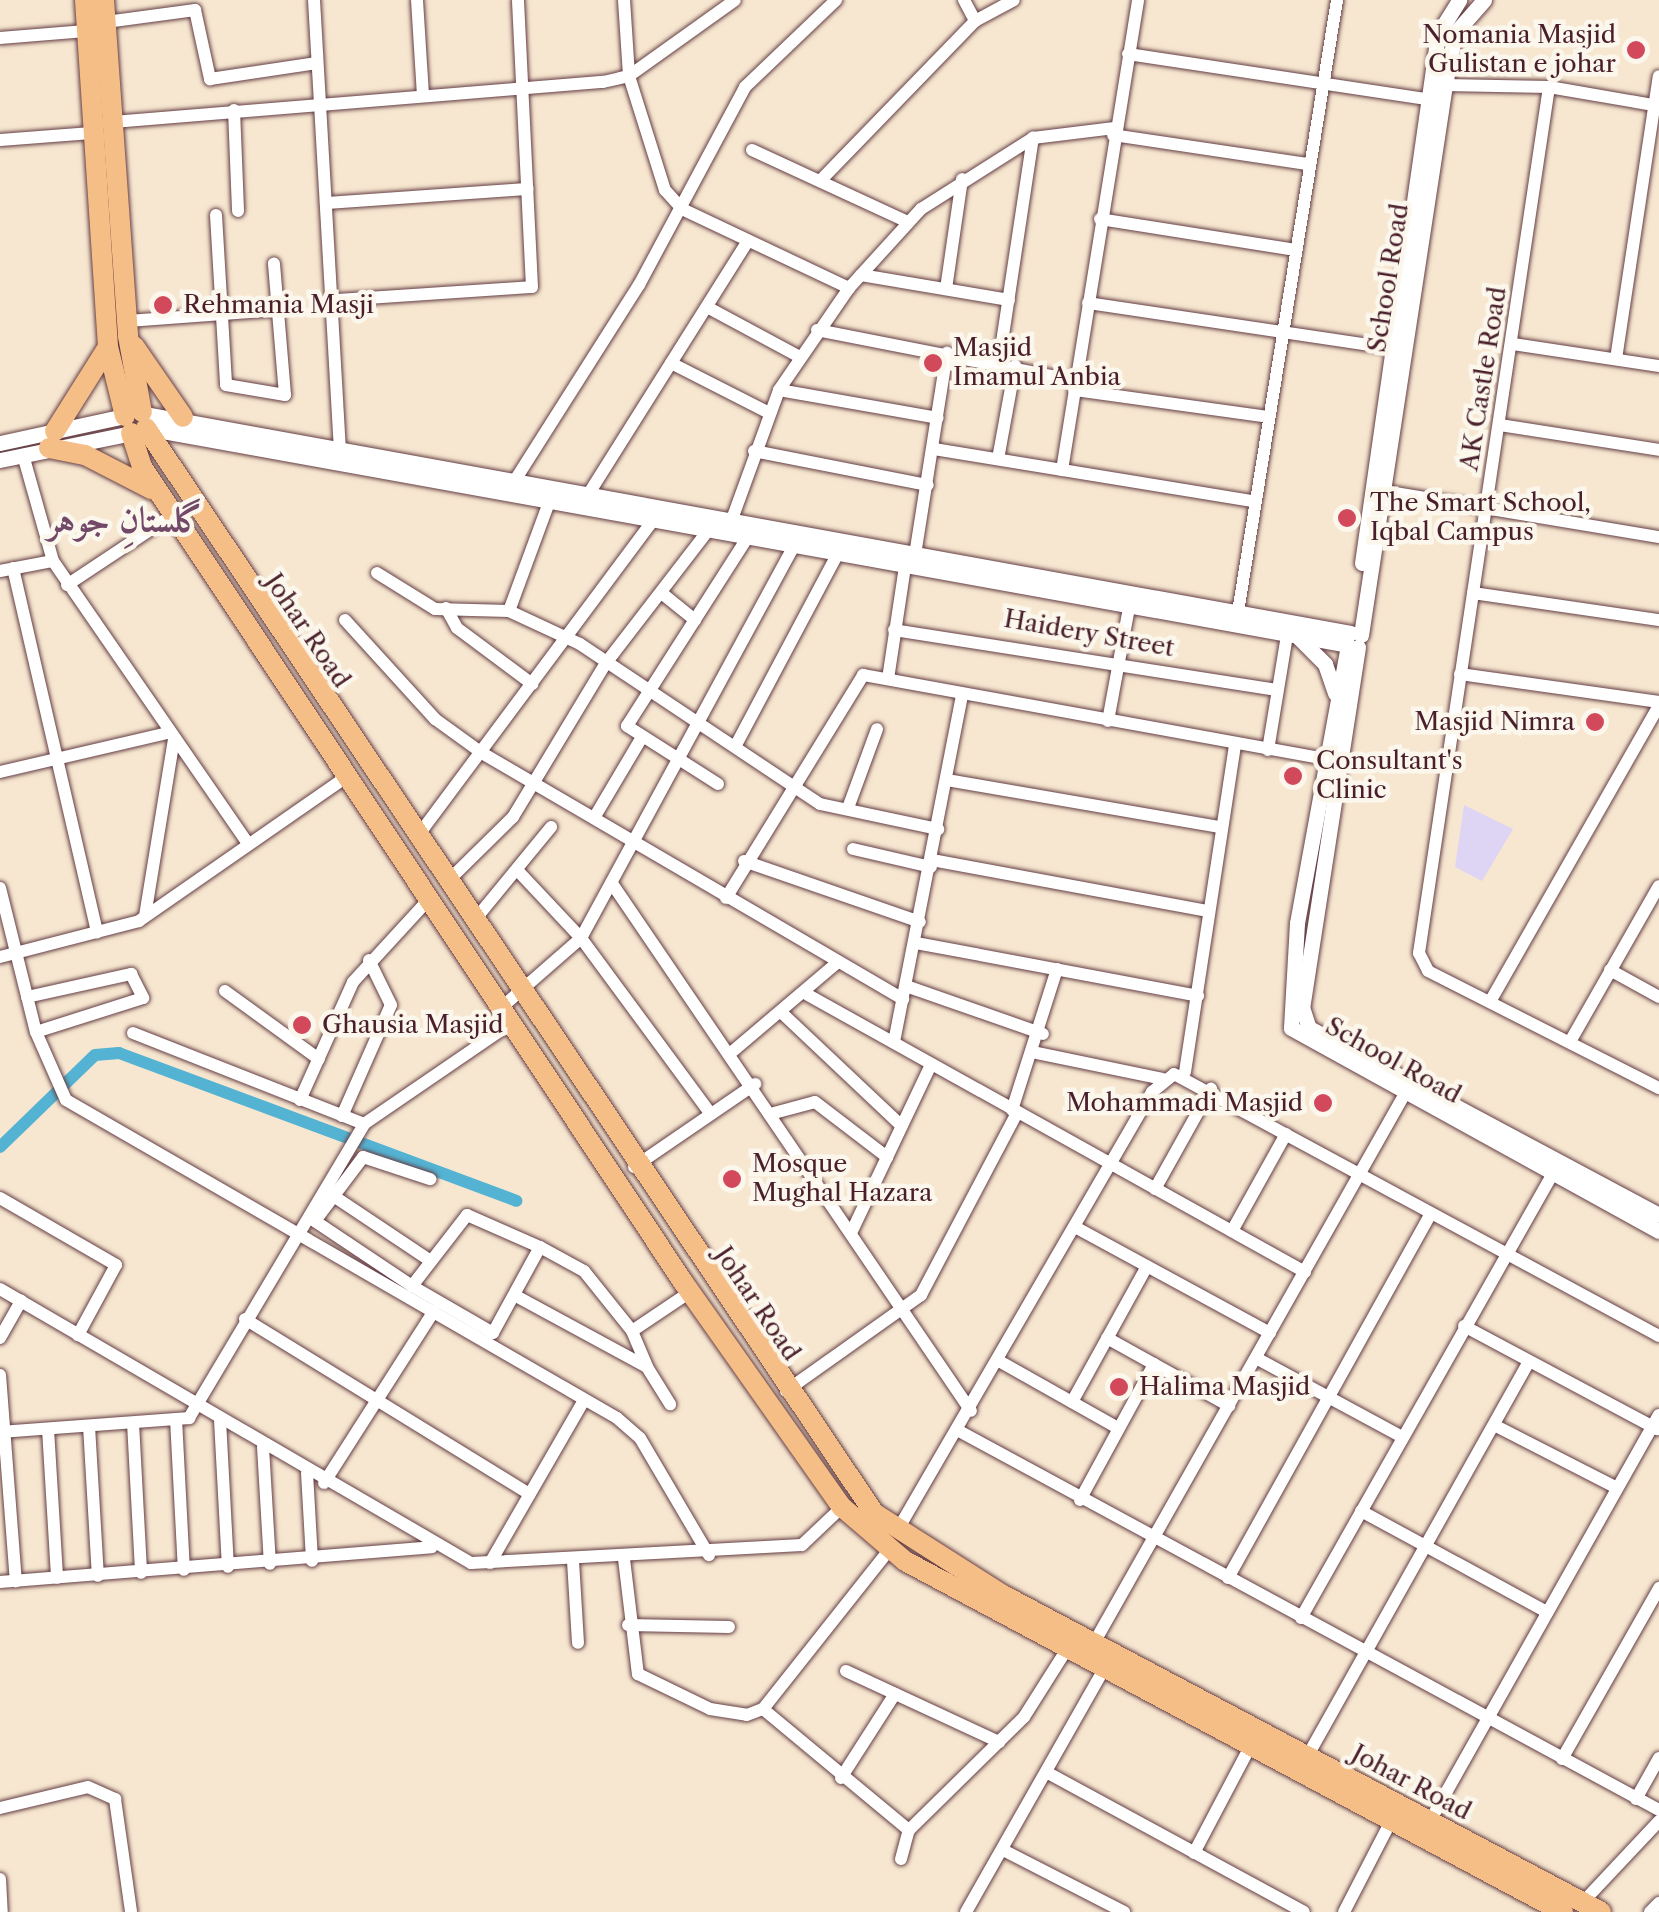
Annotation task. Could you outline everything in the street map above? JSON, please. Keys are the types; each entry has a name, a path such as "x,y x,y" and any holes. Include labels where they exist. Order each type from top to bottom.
{"main road":[{"name":"Johar Road","path":"85,0 108,347 168,505 349,775 438,891 690,1292 842,1507 1067,1649 1389,1825 1562,1912"},
{"name":"Johar Road","path":"104,0 127,328 138,420 414,839 438,891 471,924 511,1008 634,1167 893,1540 1592,1907"},
{"path":"127,328 183,417"},
{"path":"108,347 52,440 110,465 168,505"}],"street":[{"path":"314,0 336,300 338,461"},
{"path":"417,0 424,96"},
{"path":"336,300 532,287 518,0"},
{"path":"624,0 629,76 665,190 682,209 849,288"},
{"path":"512,485 682,209 708,142 745,87 836,0"},
{"path":"964,0 975,21"},
{"path":"820,182 975,21 1014,0"},
{"path":"1062,470 1138,0"},
{"path":"1238,612 1320,82 1337,0"},
{"name":"School Road","path":"1459,0 1438,34 1427,99 1388,348 1383,491 1337,702 1340,726 1327,759 1286,1002 1290,1028 1659,1215"},
{"name":"School Road","path":"1484,0 1456,33 1445,85 1389,399 1302,1007 1309,1028 1403,1096 1659,1231"},
{"path":"113,122 629,76 731,2"},
{"path":"106,22 195,10 210,79 317,63"},
{"path":"0,38 86,31"},
{"path":"1128,54 1427,99"},
{"path":"1616,359 1659,76"},
{"path":"1445,85 1549,88 1657,106"},
{"name":"AK Castle Road","path":"1491,1000 1428,971 1419,942 1514,344 1549,88"},
{"path":"234,110 238,211"},
{"path":"731,522 779,390 817,330 908,222 962,178 1033,138 1114,131 1308,164"},
{"path":"0,140 92,132"},
{"path":"999,362 1033,138"},
{"path":"752,150 908,222"},
{"path":"946,290 962,178"},
{"path":"326,203 528,189"},
{"path":"216,215 226,385 285,395 274,263"},
{"path":"1100,219 1295,250"},
{"path":"586,498 748,241"},
{"path":"861,275 1008,300"},
{"path":"1088,302 1388,348"},
{"path":"707,307 800,357"},
{"path":"127,328 278,310"},
{"path":"817,330 999,362 1075,386 1269,417"},
{"path":"1514,344 1659,366"},
{"path":"888,679 894,630 928,485 947,353"},
{"path":"670,362 769,414"},
{"path":"998,459 1015,366"},
{"path":"779,390 938,418"},
{"path":"0,444 52,440 138,420 183,417 338,461 586,498 706,533 1238,612 1354,638"},
{"path":"138,420 548,505 731,522 1129,608 1292,636 1354,638"},
{"path":"1500,426 1659,450"},
{"path":"0,460 24,454 52,440"},
{"path":"934,448 1256,502"},
{"path":"754,451 928,485"},
{"path":"24,454 53,562 247,842"},
{"path":"1383,491 1659,537"},
{"path":"67,584 168,505"},
{"path":"510,611 548,505"},
{"path":"414,839 656,518"},
{"path":"300,1100 368,960 438,891 485,853 606,664 664,595 706,533"},
{"path":"718,784 627,726 746,540"},
{"path":"2,1432 176,1419 196,1405 295,1232 361,1130 511,1008 580,938 637,844 793,548"},
{"path":"736,745 837,555"},
{"path":"53,562 6,569 58,760 98,932"},
{"path":"377,573 446,608 510,611 566,638 647,693 736,745 797,790 848,808 938,829"},
{"path":"1473,593 1659,620"},
{"path":"664,595 695,620"},
{"path":"446,608 457,628 532,684"},
{"path":"1108,721 1129,608"},
{"path":"346,620 435,719 482,753 726,898 838,962 905,993 1043,1034"},
{"name":"Haidery Street","path":"894,630 1119,662 1276,690"},
{"path":"1268,750 1276,690 1292,636"},
{"path":"1292,636 1325,664 1337,702"},
{"path":"1460,674 1659,704 1491,1000 1659,1088"},
{"path":"726,898 744,861 797,790 863,676 1327,759"},
{"path":"894,1042 932,864 962,694"},
{"path":"848,808 876,730"},
{"path":"0,772 171,736"},
{"path":"145,916 171,736"},
{"path":"594,818 642,737"},
{"path":"1185,1072 1235,745"},
{"path":"0,957 145,916 349,775"},
{"path":"947,780 1220,827"},
{"path":"471,924 519,872 551,828"},
{"path":"854,849 1208,911"},
{"path":"744,861 920,922"},
{"path":"519,872 580,938 710,1113"},
{"path":"612,885 733,1051 971,1411"},
{"path":"0,888 36,1032 58,1090 584,1400 640,1438 709,1555"},
{"path":"1570,1040 1657,896"},
{"path":"916,942 1198,996"},
{"path":"342,1116 391,1005 368,960"},
{"path":"733,1051 808,995 838,962"},
{"path":"786,1391 921,1295 1014,1112 1043,1034 1057,970"},
{"path":"1610,970 1659,997"},
{"path":"27,997 131,974 142,998 36,1032"},
{"path":"225,990 319,1059"},
{"path":"808,995 830,1015 894,1042 1305,1272"},
{"path":"783,1014 902,1126"},
{"path":"133,1033 342,1116 361,1130"},
{"path":"1036,1053 1162,1079 1185,1072"},
{"path":"852,1231 931,1065"},
{"path":"1185,1072 1358,1176 1659,1336"},
{"path":"762,1709 893,1540 1162,1079"},
{"path":"634,1167 755,1084"},
{"path":"1155,1189 1211,1089"},
{"path":"1094,1643 1403,1096"},
{"path":"774,1113 815,1102 887,1158"},
{"path":"1232,1230 1286,1134"},
{"path":"430,1180 367,1156 332,1194 315,1228 490,1333 516,1296 540,1247"},
{"path":"1301,1618 1552,1175"},
{"path":"332,1194 429,1260"},
{"path":"0,1198 116,1265 78,1336"},
{"path":"412,1286 467,1215 540,1247 584,1271 632,1330 647,1367 670,1404"},
{"path":"1228,1578 1430,1215"},
{"path":"1075,1227 1270,1333"},
{"path":"1072,1402 1147,1266"},
{"path":"0,1290 432,1547 490,1563 709,1555 802,1544 842,1507"},
{"path":"632,1330 690,1292"},
{"path":"516,1296 647,1367"},
{"path":"0,1338 21,1302"},
{"path":"324,1483 434,1311"},
{"path":"245,1319 530,1494"},
{"path":"1430,1821 1657,1424 1464,1326"},
{"path":"1107,1338 1229,1406"},
{"path":"1256,1358 1402,1437"},
{"path":"1000,1362 1118,1428"},
{"path":"1307,1757 1529,1362"},
{"path":"1080,1500 1154,1364"},
{"path":"0,1375 16,1581"},
{"path":"490,1563 584,1400"},
{"path":"176,1419 184,1570"},
{"path":"220,1420 228,1567"},
{"path":"133,1423 142,1573"},
{"path":"1494,1424 1617,1488"},
{"path":"89,1426 98,1576"},
{"path":"48,1429 57,1578"},
{"path":"959,1432 1153,1541 1659,1810"},
{"path":"263,1447 270,1564"},
{"path":"307,1473 312,1561"},
{"path":"1361,1510 1547,1612"},
{"path":"0,1582 312,1561 432,1547"},
{"path":"624,1559 628,1625 638,1674 710,1709 762,1709 908,1830"},
{"path":"572,1561 578,1643"},
{"path":"1562,1760 1659,1588"},
{"path":"628,1625 729,1627"},
{"path":"901,1860 908,1830 999,1742 1067,1649"},
{"path":"966,1912 1005,1851 1104,1669"},
{"path":"846,1672 999,1742"},
{"path":"841,1778 896,1694"},
{"path":"1194,1853 1250,1747"},
{"path":"1636,1799 1659,1758"},
{"path":"1048,1773 1304,1912"},
{"path":"0,1808 88,1787 115,1798 131,1912"},
{"path":"1592,1907 1659,1822"},
{"path":"1344,1912 1389,1825"},
{"path":"1005,1851 1124,1912"},
{"path":"0,1879 2,1912"}],"shaded area":[{"path":"1464,805 1513,829 1482,881 1455,867"}],"waterway":[{"path":"0,1147 95,1055 119,1053 516,1201"}],"place":[{"name":"Nomania Masjid Gulistan e johar","path":"1636,50"},
{"name":"Rehmania Masji","path":"163,305"},
{"name":"Masjid Imamul Anbia","path":"933,363"},
{"name":"The Smart School, Iqbal Campus","path":"1347,518"},
{"name":"Masjid Nimra","path":"1595,722"},
{"name":"Consultant's Clinic","path":"1293,776"},
{"name":"Ghausia Masjid","path":"302,1025"},
{"name":"Mohammadi Masjid","path":"1323,1103"},
{"name":"Mosque Mughal Hazara","path":"732,1179"},
{"name":"Halima Masjid","path":"1119,1387"}],"district":[{"name":"گلستانِ جوہر","path":"125,519"}]}
